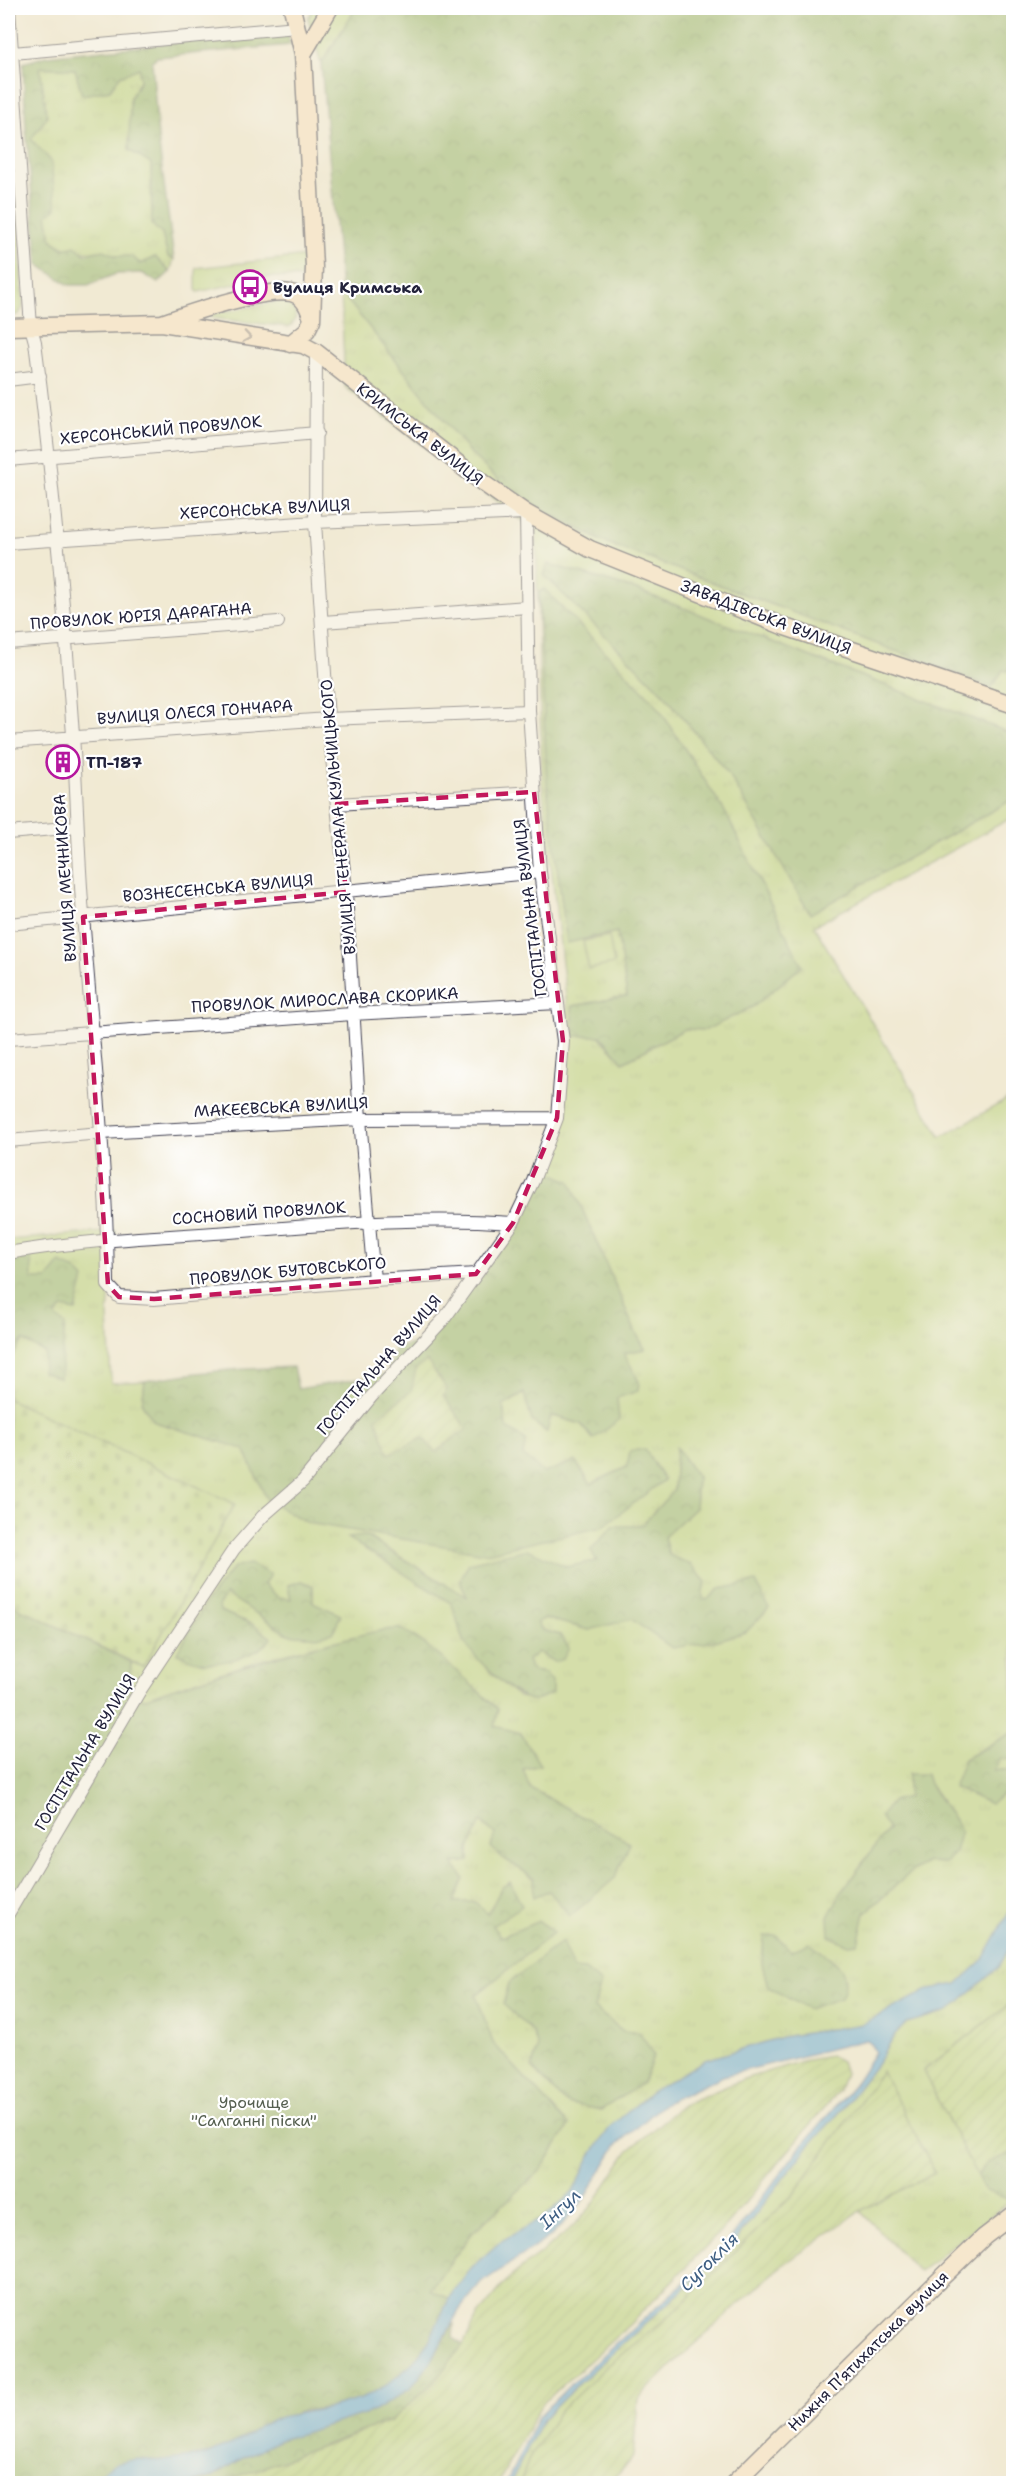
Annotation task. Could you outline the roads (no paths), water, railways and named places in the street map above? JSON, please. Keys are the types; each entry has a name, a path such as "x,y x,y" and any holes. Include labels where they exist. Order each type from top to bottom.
{"street":[{"name":"ВУЛИЦЯ МЕЧНИКОВА","path":"9,8 30,327 35,342 40,376 66,638 83,917 101,1132 108,1241 108,1285"},
{"path":"292,8 303,54 314,267 311,338 316,352"},
{"path":"303,54 330,8"},
{"path":"13,53 297,27"},
{"path":"312,320 303,300 289,292 310,278 314,267"},
{"name":"КРИМСЬКА ВУЛИЦЯ","path":"162,323 192,312 251,297 289,292"},
{"path":"192,312 194,324 204,331"},
{"path":"290,344 307,330 312,320"},
{"name":"КРИМСЬКА ВУЛИЦЯ","path":"8,327 162,323 303,345 316,352 483,483 526,513"},
{"name":"ВУЛИЦЯ ГЕНЕРАЛА КУЛЬЧИЦЬКОГО","path":"316,352 315,522 328,719 346,892 352,1014 374,1280"},
{"path":"8,380 40,376"},
{"name":"ХЕРСОНСЬКИЙ ПРОВУЛОК","path":"8,460 317,432"},
{"name":"ХЕРСОНСЬКА ВУЛИЦЯ","path":"8,543 315,522 526,513"},
{"name":"ГОСПІТАЛЬНА ВУЛИЦЯ","path":"8,1914 139,1692 234,1549 263,1516 303,1481 370,1397 444,1319 513,1223 533,1181 557,1118 562,1041 540,873 534,792 529,711 526,513"},
{"name":"ЗАВАДІВСЬКА ВУЛИЦЯ","path":"526,513 590,549 774,622 1014,705"},
{"path":"323,622 527,608"},
{"name":"ПРОВУЛОК ЮРІЯ ДАРАГАНА","path":"8,643 278,622"},
{"name":"ВУЛИЦЯ ОЛЕСЯ ГОНЧАРА","path":"8,742 328,719 529,711"},
{"path":"337,804 534,792"},
{"path":"8,833 77,826"},
{"name":"ВОЗНЕСЕНСЬКА ВУЛИЦЯ","path":"8,924 540,873"},
{"name":"ПРОВУЛОК МИРОСЛАВА СКОРИКА","path":"8,1039 352,1014 558,1003"},
{"name":"МАКЕЄВСЬКА ВУЛИЦЯ","path":"8,1141 101,1132 360,1119 557,1118"},
{"name":"СОСНОВИЙ ПРОВУЛОК","path":"8,1253 45,1246 370,1221 465,1219 513,1223"},
{"name":"ПРОВУЛОК БУТОВСЬКОГО","path":"108,1285 119,1297 154,1299 374,1280 476,1274"},
{"name":"Нижня Пʼятихатська вулиця","path":"733,2484 929,2290 1009,2217"}],"water":[{"path":"1013,1905 1013,1941 999,1967 948,2011 907,2023 895,2034 878,2062 838,2114 806,2149 729,2249 579,2383 542,2420 510,2483 506,2483 538,2417 568,2387 726,2245 798,2150 854,2085 875,2052 865,2040 723,2076 665,2103 616,2146 580,2205 551,2236 481,2283 460,2309 430,2363 410,2389 374,2411 280,2440 246,2456 212,2477 191,2483 96,2483 102,2472 115,2463 136,2459 163,2461 206,2455 244,2438 260,2426 280,2417 361,2399 387,2385 411,2365 429,2341 449,2299 472,2267 501,2241 543,2218 573,2192 590,2157 610,2127 651,2092 705,2060 782,2037 863,2024 930,1989 957,1984 982,1961"}],"place":[{"name":"Вулиця Кримська","path":"250,287"},
{"name":"ТП-187","path":"63,762"}],"park label":[{"name":"Урочище \"Салганні піски\"","path":"254,2111"}],"water label":[{"name":"Інгул","path":"560,2209"},
{"name":"Сугоклія","path":"709,2262"}]}
